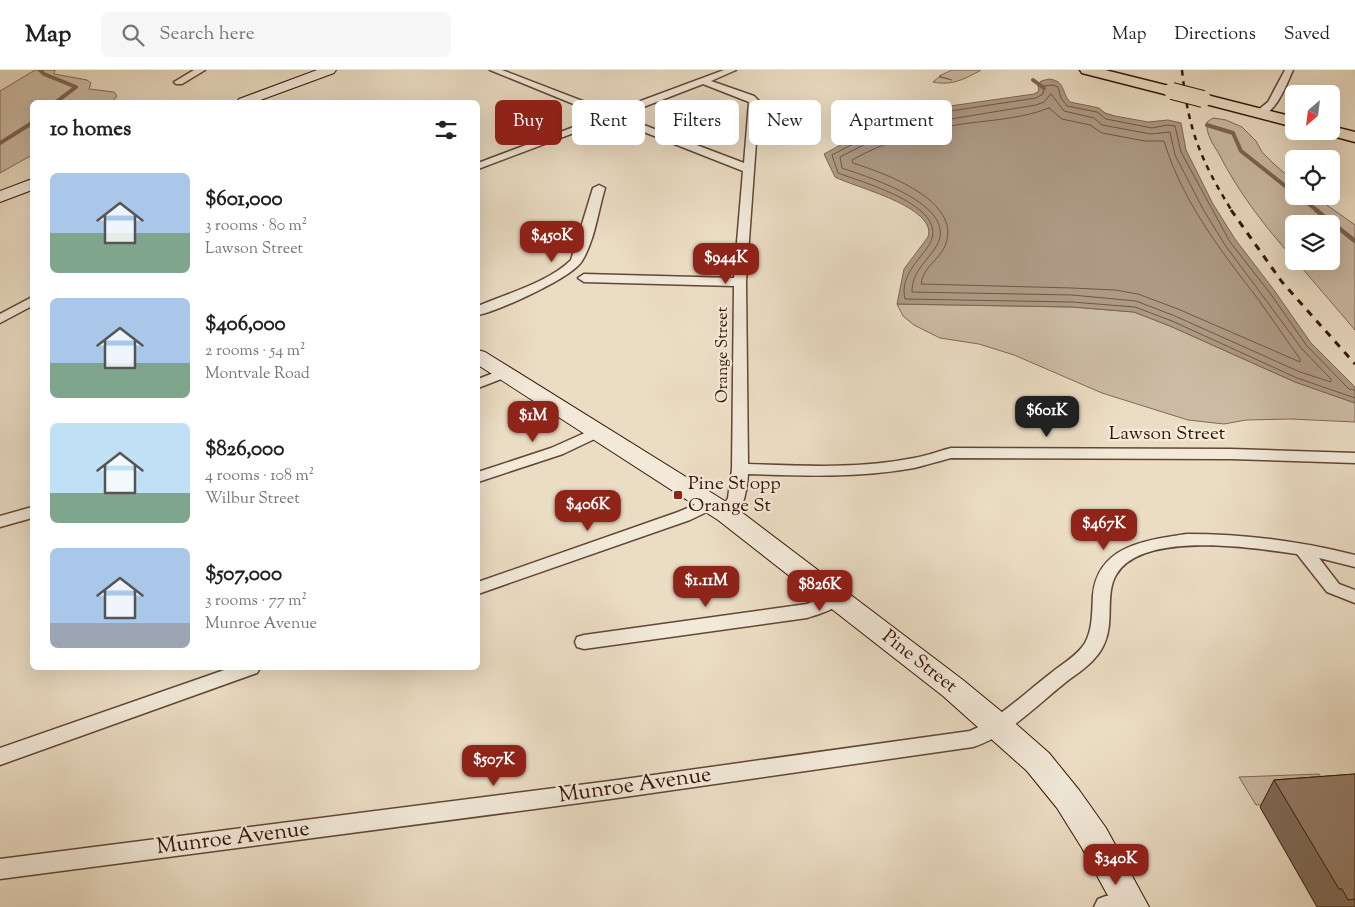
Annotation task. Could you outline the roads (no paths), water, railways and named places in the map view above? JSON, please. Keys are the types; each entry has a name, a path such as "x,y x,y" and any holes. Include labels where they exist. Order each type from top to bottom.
{"main road":[{"path":"1087,70 1285,120"},
{"path":"1340,133 1355,137"}],"street":[{"path":"179,82 201,70"},
{"path":"249,100 330,70"},
{"path":"494,70 572,100"},
{"path":"645,102 732,70"},
{"path":"1260,113 1272,104 1289,70"},
{"name":"Orange Street","path":"702,81 754,100 740,282 740,469 738,495 732,508 719,508"},
{"path":"645,128 749,169"},
{"path":"480,165 572,130"},
{"path":"0,197 30,185"},
{"path":"480,309 557,275 572,265 577,259 599,188"},
{"path":"584,278 740,282"},
{"path":"0,319 30,302"},
{"name":"Pine Street","path":"480,357 719,508 997,725 1038,762 1068,799 1094,838 1123,906"},
{"path":"480,383 504,373"},
{"path":"480,476 557,451 598,432"},
{"name":"Lawson Street","path":"740,469 819,471 867,469 914,463 951,453 1230,454 1355,458"},
{"path":"480,587 692,514 719,508"},
{"path":"0,522 30,513"},
{"name":"Munroe Avenue","path":"0,869 610,790 973,739 997,725 1062,676 1091,649 1101,626 1106,579 1113,566 1126,555 1147,545 1179,541 1251,541 1355,562"},
{"path":"1303,550 1333,588 1355,598"},
{"path":"584,642 807,611 836,598"},
{"path":"0,757 244,670"}],"water":[{"path":"1049,79 1058,82 1070,102 1099,108 1105,113 1115,116 1148,122 1168,120 1181,123 1186,150 1213,204 1235,239 1311,343 1355,387 1355,403 1295,382 1170,326 1134,312 1072,307 897,304 904,269 928,237 928,226 920,216 908,207 835,177 824,154 840,145 952,145 952,106 1034,94 1039,91 1038,85 1041,81"}],"waterway":[{"path":"40,70 44,74 76,87 59,100"},
{"path":"1033,80 1044,88"},
{"path":"0,143 30,124"},
{"path":"1207,125 1233,133 1241,151 1285,186"},
{"path":"1310,205 1318,211"},
{"path":"1316,210 1355,241"}],"railway":[{"path":"1182,70 1192,128 1204,160 1232,211"},
{"path":"1231,210 1282,282 1355,364"}],"place":[{"name":"Pine St opp Orange St","path":"678,495"}]}
